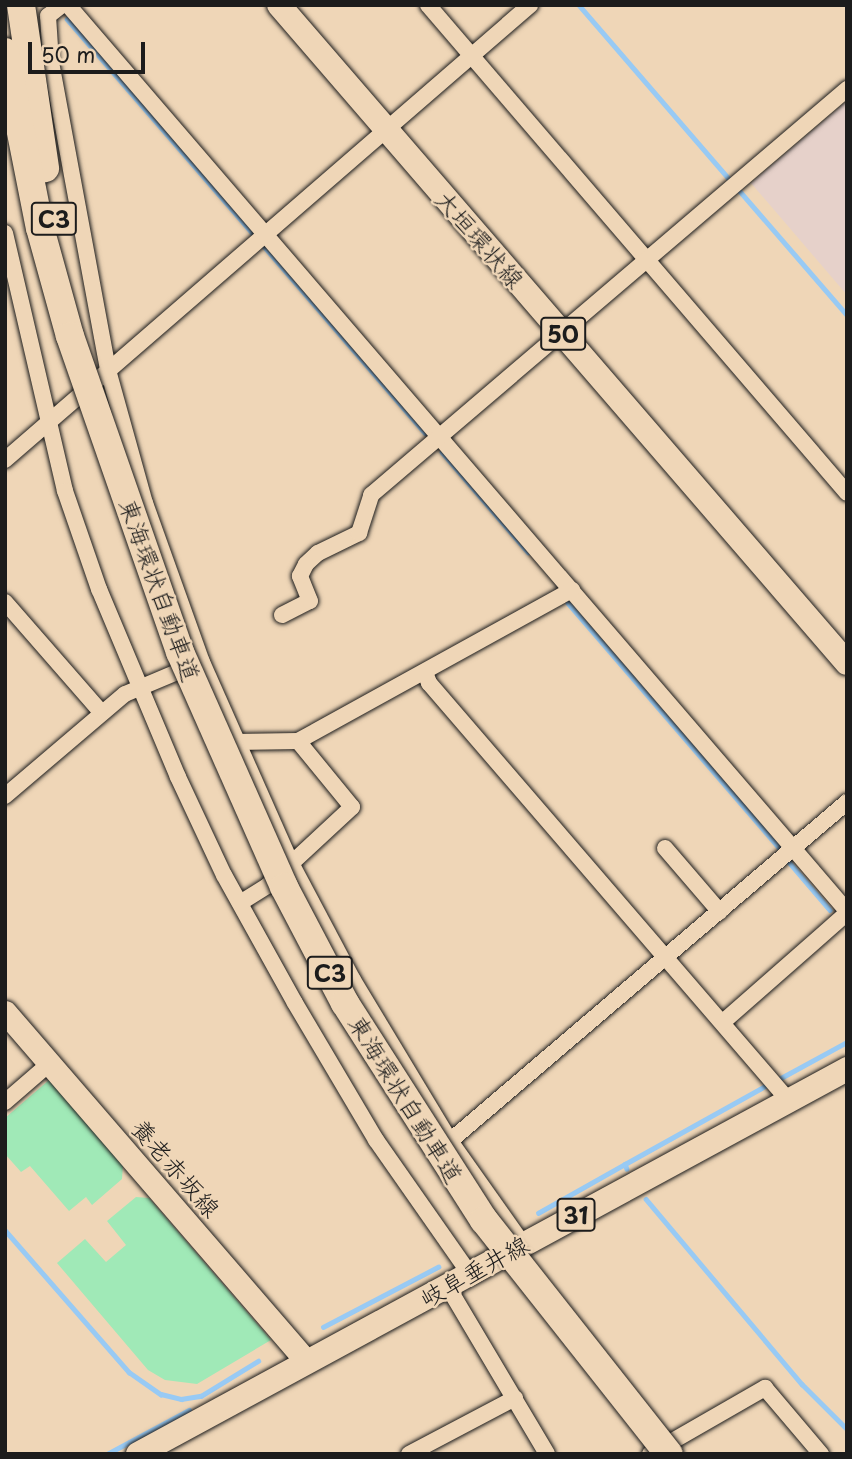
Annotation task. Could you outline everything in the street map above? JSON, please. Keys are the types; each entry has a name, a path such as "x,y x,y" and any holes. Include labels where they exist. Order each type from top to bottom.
{"highway":[{"name":"東海環状自動車道","path":"21,5 55,220 103,430"},
{"name":"東海環状自動車道","path":"5,52 40,228 70,336 180,652 230,773 345,1003 484,1220 669,1454"}],"main road":[{"name":"大垣環状線","path":"279,5 847,663"},
{"name":"養老赤坂線","path":"5,1012 305,1360"},
{"name":"岐阜垂井線","path":"138,1454 305,1360 448,1287 847,1069"}],"street":[{"path":"62,5 48,16 51,62 108,370 145,503 202,662 290,862 359,991 450,1141 523,1244"},
{"path":"68,5 847,912 723,1022"},
{"path":"428,5 645,262 847,493"},
{"path":"5,460 530,5"},
{"path":"5,70 51,62"},
{"path":"282,615 310,601 300,576 306,564 318,553 359,533 371,495 847,89"},
{"path":"5,233 65,491 138,687 240,903 376,1139 470,1274"},
{"path":"235,742 298,741 572,590"},
{"path":"5,602 102,713"},
{"path":"5,796 102,713 138,687 202,662"},
{"path":"425,672 429,683 789,1101"},
{"path":"240,903 267,886 352,807 298,741"},
{"path":"450,1141 847,802"},
{"path":"665,848 720,912"},
{"path":"5,1102 50,1063"},
{"path":"448,1287 547,1454"},
{"path":"650,1454 765,1388 821,1454"},
{"path":"409,1454 515,1398"}],"shaded area":[{"path":"847,101 847,295 751,183"}],"green space":[{"path":"49,1080 123,1165 122,1179 92,1205 86,1197 69,1211 30,1166 21,1172 5,1154 5,1118"},
{"path":"136,1197 149,1198 271,1340 197,1384 165,1380 148,1370 57,1263 85,1239 106,1262 126,1245 107,1221"}],"waterway":[{"path":"579,5 732,182"},
{"path":"67,19 255,236"},
{"path":"738,189 847,315"},
{"path":"263,245 425,433"},
{"path":"442,452 528,552"},
{"path":"568,603 781,850"},
{"path":"789,862 830,910"},
{"path":"779,1079 847,1042"},
{"path":"625,1164 767,1085"},
{"path":"538,1213 625,1164 627,1169"},
{"path":"646,1199 802,1384 847,1429"},
{"path":"5,1230 129,1372 161,1394 181,1399 201,1396 258,1361"},
{"path":"323,1327 438,1267"},
{"path":"107,1454 189,1410"}]}
